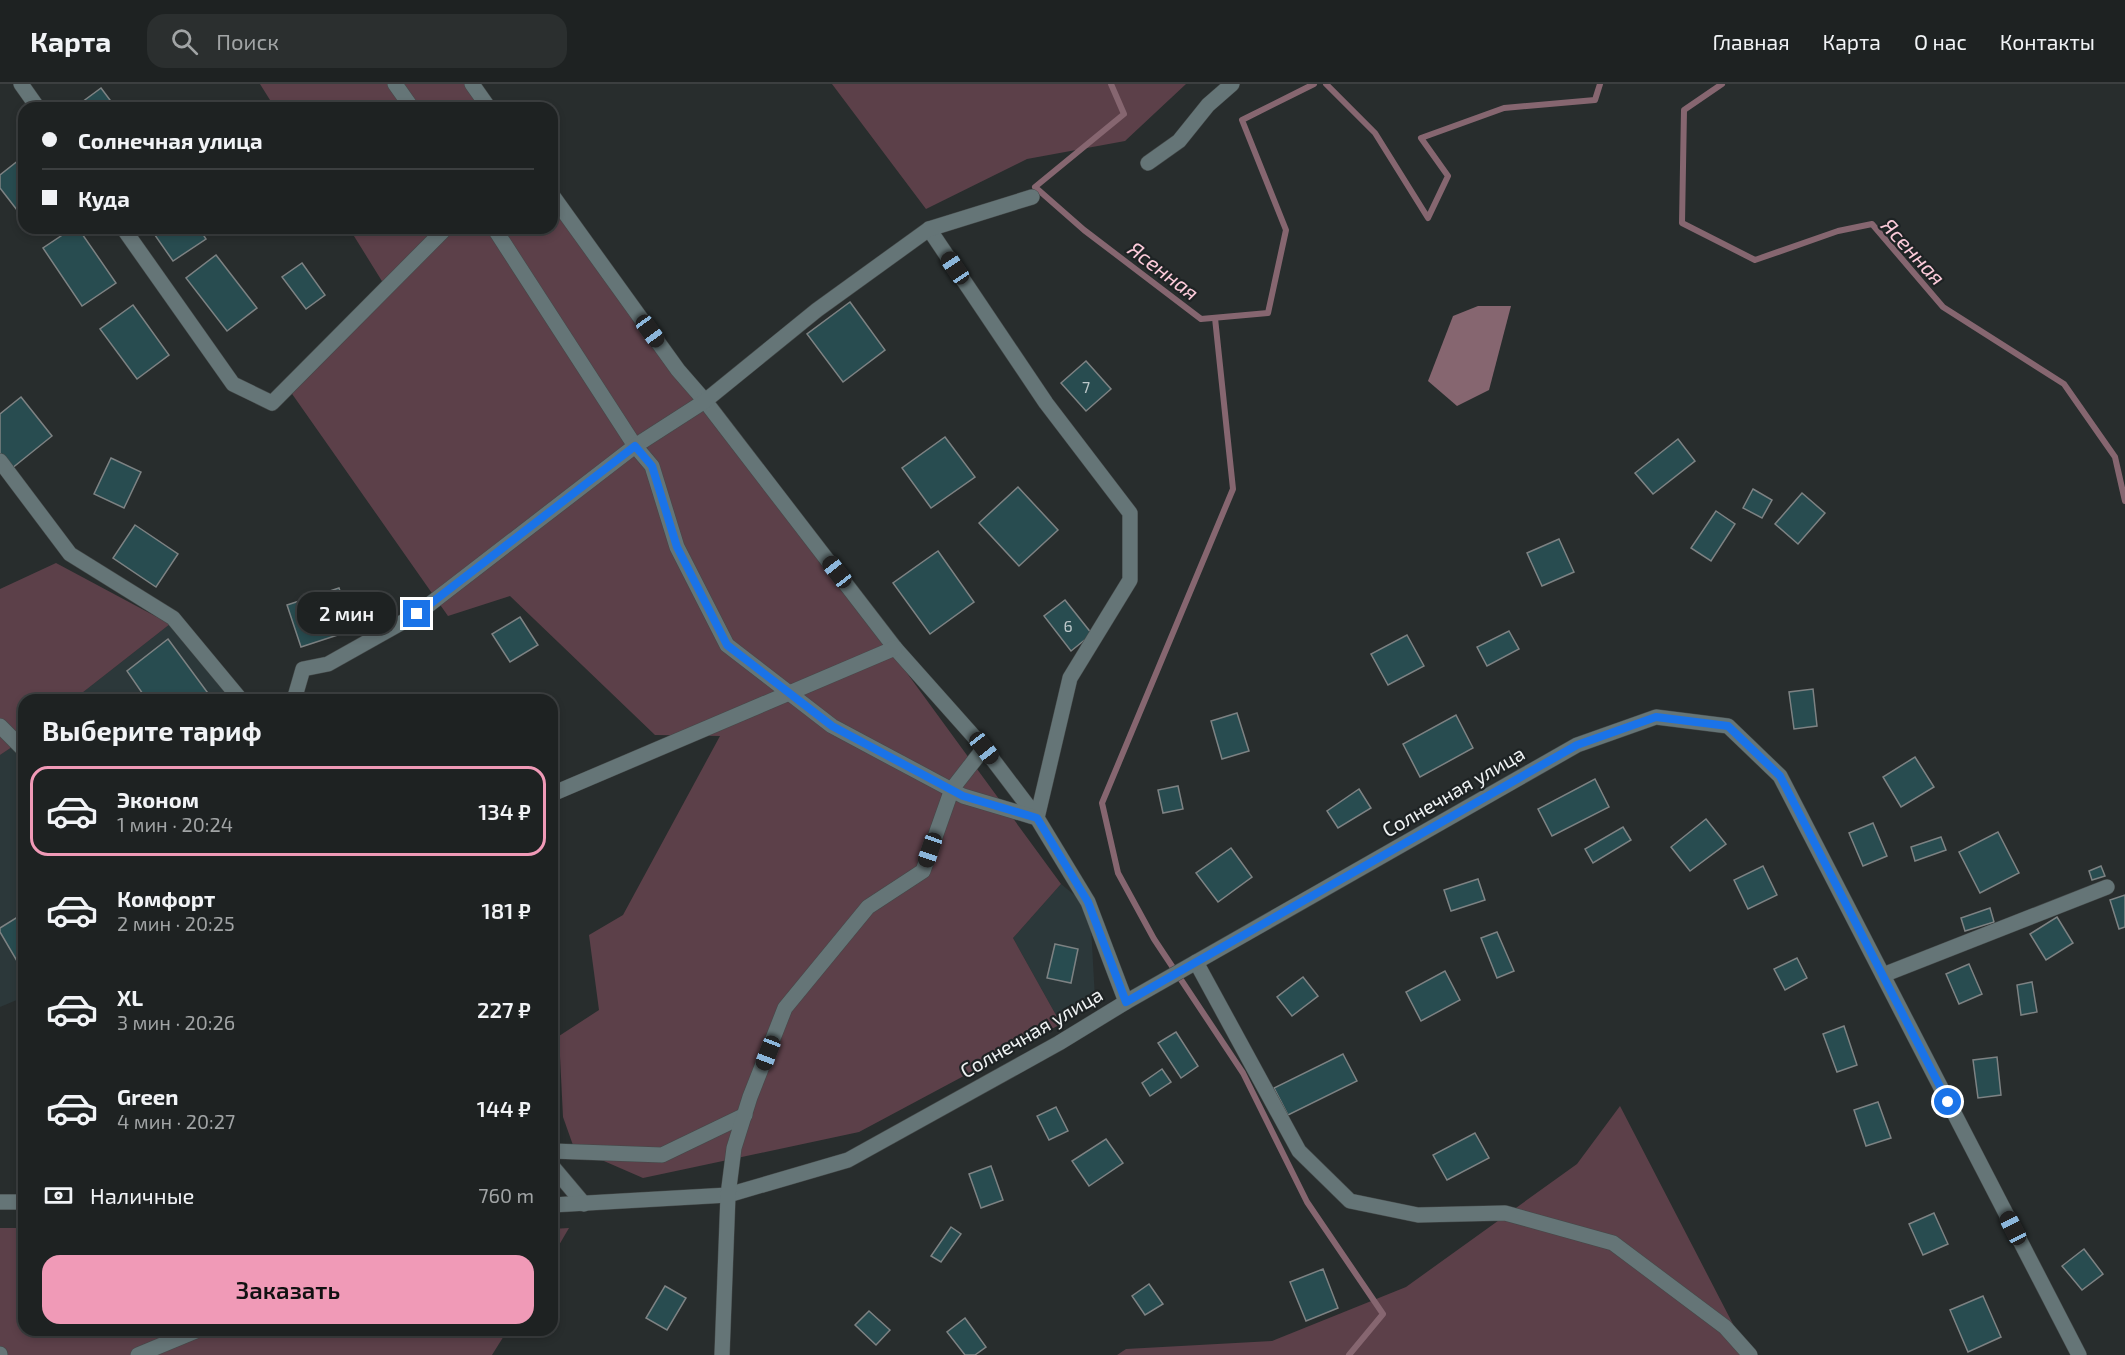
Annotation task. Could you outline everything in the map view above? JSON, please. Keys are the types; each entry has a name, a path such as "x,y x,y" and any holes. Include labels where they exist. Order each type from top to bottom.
{"street":[{"path":"21,84 34,102"},
{"path":"395,84 408,102"},
{"path":"472,84 485,102"},
{"path":"1148,163 1179,141 1208,105 1232,84"},
{"path":"296,694 303,669 328,664 417,614 635,446 705,401 817,309 929,229 1032,197"},
{"path":"558,203 678,370 705,401 895,648 984,748 1037,818 1088,902 1126,1002"},
{"path":"929,229 1046,403 1130,513 1130,580 1070,678 1037,818"},
{"path":"127,234 233,384 272,403 440,234"},
{"path":"498,234 635,446 652,466 677,547 727,645 832,726 963,796 1037,818"},
{"path":"0,461 70,554 173,618 236,694"},
{"path":"558,791 895,648"},
{"name":"Солнечная улица","path":"558,1204 728,1195 848,1160 1059,1043 1126,1002 1577,745 1656,717 1728,726 1780,776 2079,1355"},
{"path":"0,726 18,744"},
{"path":"722,1355 728,1195 734,1148 785,1008 868,907 923,871 952,789 984,748"},
{"path":"1883,975 2107,887"},
{"path":"1196,962 1299,1151 1350,1201 1418,1215 1505,1213 1614,1243 1725,1327 1750,1355"},
{"path":"558,1151 663,1155 745,1115"},
{"path":"558,1173 584,1204"},
{"path":"0,1202 18,1202"},
{"path":"138,1355 184,1336"}],"shaded area":[{"path":"260,84 467,84 480,102 271,102"},
{"path":"832,84 1186,84 1125,141 1027,159 926,209"},
{"path":"558,209 904,669 1061,884 1013,938 1061,1024 859,1132 643,1178 574,1148 563,1117 559,1036 599,1010 589,935 623,915 720,736 655,735 510,596 448,616 283,381 385,286 353,234 558,234"},
{"path":"1478,306 1511,306 1489,390 1457,406 1428,381 1453,316"},
{"path":"56,563 170,624 81,694 18,694 18,743 0,755 0,589"},
{"path":"170,624 233,694 81,694"},
{"path":"18,743 18,1000 0,1007 0,755"},
{"path":"1061,884 1090,908 1095,999 1061,1024 1013,938"},
{"path":"1620,1106 1749,1355 1117,1355 1126,1349 1272,1341 1406,1287 1577,1164"},
{"path":"0,1228 18,1228 18,1336 504,1336 492,1355 0,1355"},
{"path":"569,1228 558,1247 558,1229"}],"building":[{"path":"101,88 112,102 82,102"},
{"path":"18,161 18,211 0,188 0,175"},
{"path":"64,234 82,234 116,283 82,306 43,248"},
{"path":"154,234 203,234 206,239 173,261"},
{"path":"216,255 257,308 227,331 186,278"},
{"path":"302,263 325,295 306,309 282,277"},
{"path":"850,302 885,350 843,382 807,334"},
{"path":"133,305 169,355 137,379 100,329"},
{"path":"1086,361 1111,389 1086,411 1061,383"},
{"path":"21,397 52,436 11,469 0,456 0,414"},
{"path":"945,437 975,477 931,508 902,468"},
{"path":"1678,439 1695,461 1653,494 1635,473"},
{"path":"111,458 141,472 124,508 94,494"},
{"path":"1018,487 1058,530 1019,566 979,523"},
{"path":"1753,489 1772,500 1762,518 1743,508"},
{"path":"1802,493 1825,513 1798,544 1775,524"},
{"path":"1716,511 1735,524 1711,561 1691,548"},
{"path":"135,525 178,554 156,587 113,558"},
{"path":"1559,539 1574,572 1542,586 1527,553"},
{"path":"938,551 974,602 930,634 893,583"},
{"path":"339,588 353,630 301,647 287,605"},
{"path":"1065,600 1092,634 1071,651 1044,616"},
{"path":"520,617 538,645 510,662 492,634"},
{"path":"1509,631 1519,649 1487,666 1477,647"},
{"path":"1407,635 1424,666 1388,685 1371,654"},
{"path":"168,639 209,694 143,694 127,671"},
{"path":"1813,689 1817,726 1794,729 1789,692"},
{"path":"1237,713 1249,751 1222,759 1211,721"},
{"path":"1456,715 1473,748 1420,777 1403,744"},
{"path":"1915,757 1934,787 1901,807 1883,777"},
{"path":"1595,779 1609,807 1552,836 1538,809"},
{"path":"1178,786 1183,809 1163,813 1158,790"},
{"path":"1359,789 1371,808 1338,828 1327,811"},
{"path":"1706,819 1726,844 1690,871 1671,847"},
{"path":"1873,823 1887,856 1863,866 1849,833"},
{"path":"1623,827 1631,840 1593,863 1585,849"},
{"path":"1998,832 2019,873 1980,893 1959,852"},
{"path":"1941,837 1946,850 1915,861 1911,847"},
{"path":"1231,848 1252,877 1218,902 1196,873"},
{"path":"1763,866 1777,895 1748,909 1734,880"},
{"path":"2101,866 2105,876 2092,880 2089,871"},
{"path":"1478,879 1485,900 1451,911 1444,890"},
{"path":"2125,895 2125,927 2119,929 2110,900"},
{"path":"1990,908 1994,922 1965,931 1961,918"},
{"path":"18,917 18,963 0,932 0,928"},
{"path":"2057,917 2073,943 2046,960 2030,934"},
{"path":"1497,932 1514,971 1497,978 1481,938"},
{"path":"1055,944 1078,949 1071,983 1047,978"},
{"path":"1797,958 1807,978 1785,990 1774,969"},
{"path":"1969,964 1982,994 1959,1004 1946,974"},
{"path":"1445,971 1460,1000 1421,1021 1406,992"},
{"path":"1303,977 1318,996 1292,1016 1277,997"},
{"path":"2032,982 2037,1012 2021,1015 2017,985"},
{"path":"1844,1026 1857,1065 1837,1072 1823,1034"},
{"path":"1176,1032 1198,1066 1181,1078 1158,1043"},
{"path":"1343,1054 1357,1081 1288,1115 1274,1088"},
{"path":"1997,1057 2001,1095 1978,1098 1973,1060"},
{"path":"1162,1069 1171,1082 1150,1096 1142,1083"},
{"path":"1878,1102 1891,1138 1866,1146 1854,1110"},
{"path":"1056,1107 1068,1131 1049,1140 1037,1116"},
{"path":"1475,1133 1489,1158 1447,1180 1433,1155"},
{"path":"1106,1139 1123,1163 1089,1186 1072,1161"},
{"path":"991,1166 1003,1200 981,1208 969,1174"},
{"path":"1934,1213 1948,1244 1923,1255 1909,1224"},
{"path":"951,1227 961,1234 941,1262 931,1256"},
{"path":"2084,1249 2103,1274 2082,1290 2062,1266"},
{"path":"1323,1269 1338,1308 1306,1321 1290,1282"},
{"path":"1149,1284 1163,1304 1145,1315 1132,1296"},
{"path":"665,1286 686,1298 667,1330 646,1318"},
{"path":"1983,1296 2001,1337 1968,1352 1950,1310"},
{"path":"869,1311 890,1330 876,1345 855,1325"},
{"path":"965,1318 986,1347 975,1355 965,1355 947,1332"}],"waterway":[{"name":"Ясенная","path":"1111,84 1124,114 1035,187 1084,230 1201,319 1268,313 1286,230 1242,120 1314,84"},
{"name":"Ясенная","path":"1326,84 1375,133 1428,218 1448,176 1421,138 1504,108 1595,100 1600,84"},
{"name":"Ясенная","path":"1722,84 1684,110 1682,223 1755,260 1838,231 1872,224 1943,307 2064,384 2115,457 2125,501"},
{"path":"1215,318 1233,489 1102,803 1118,873 1154,939 1243,1073 1307,1202 1383,1314 1349,1355"}],"route":[{"path":"417,614 635,446 652,466 677,547 727,645 832,726 963,796 1037,818 1088,902 1126,1002 1577,745 1656,717 1728,726 1780,776 1948,1102"}]}
